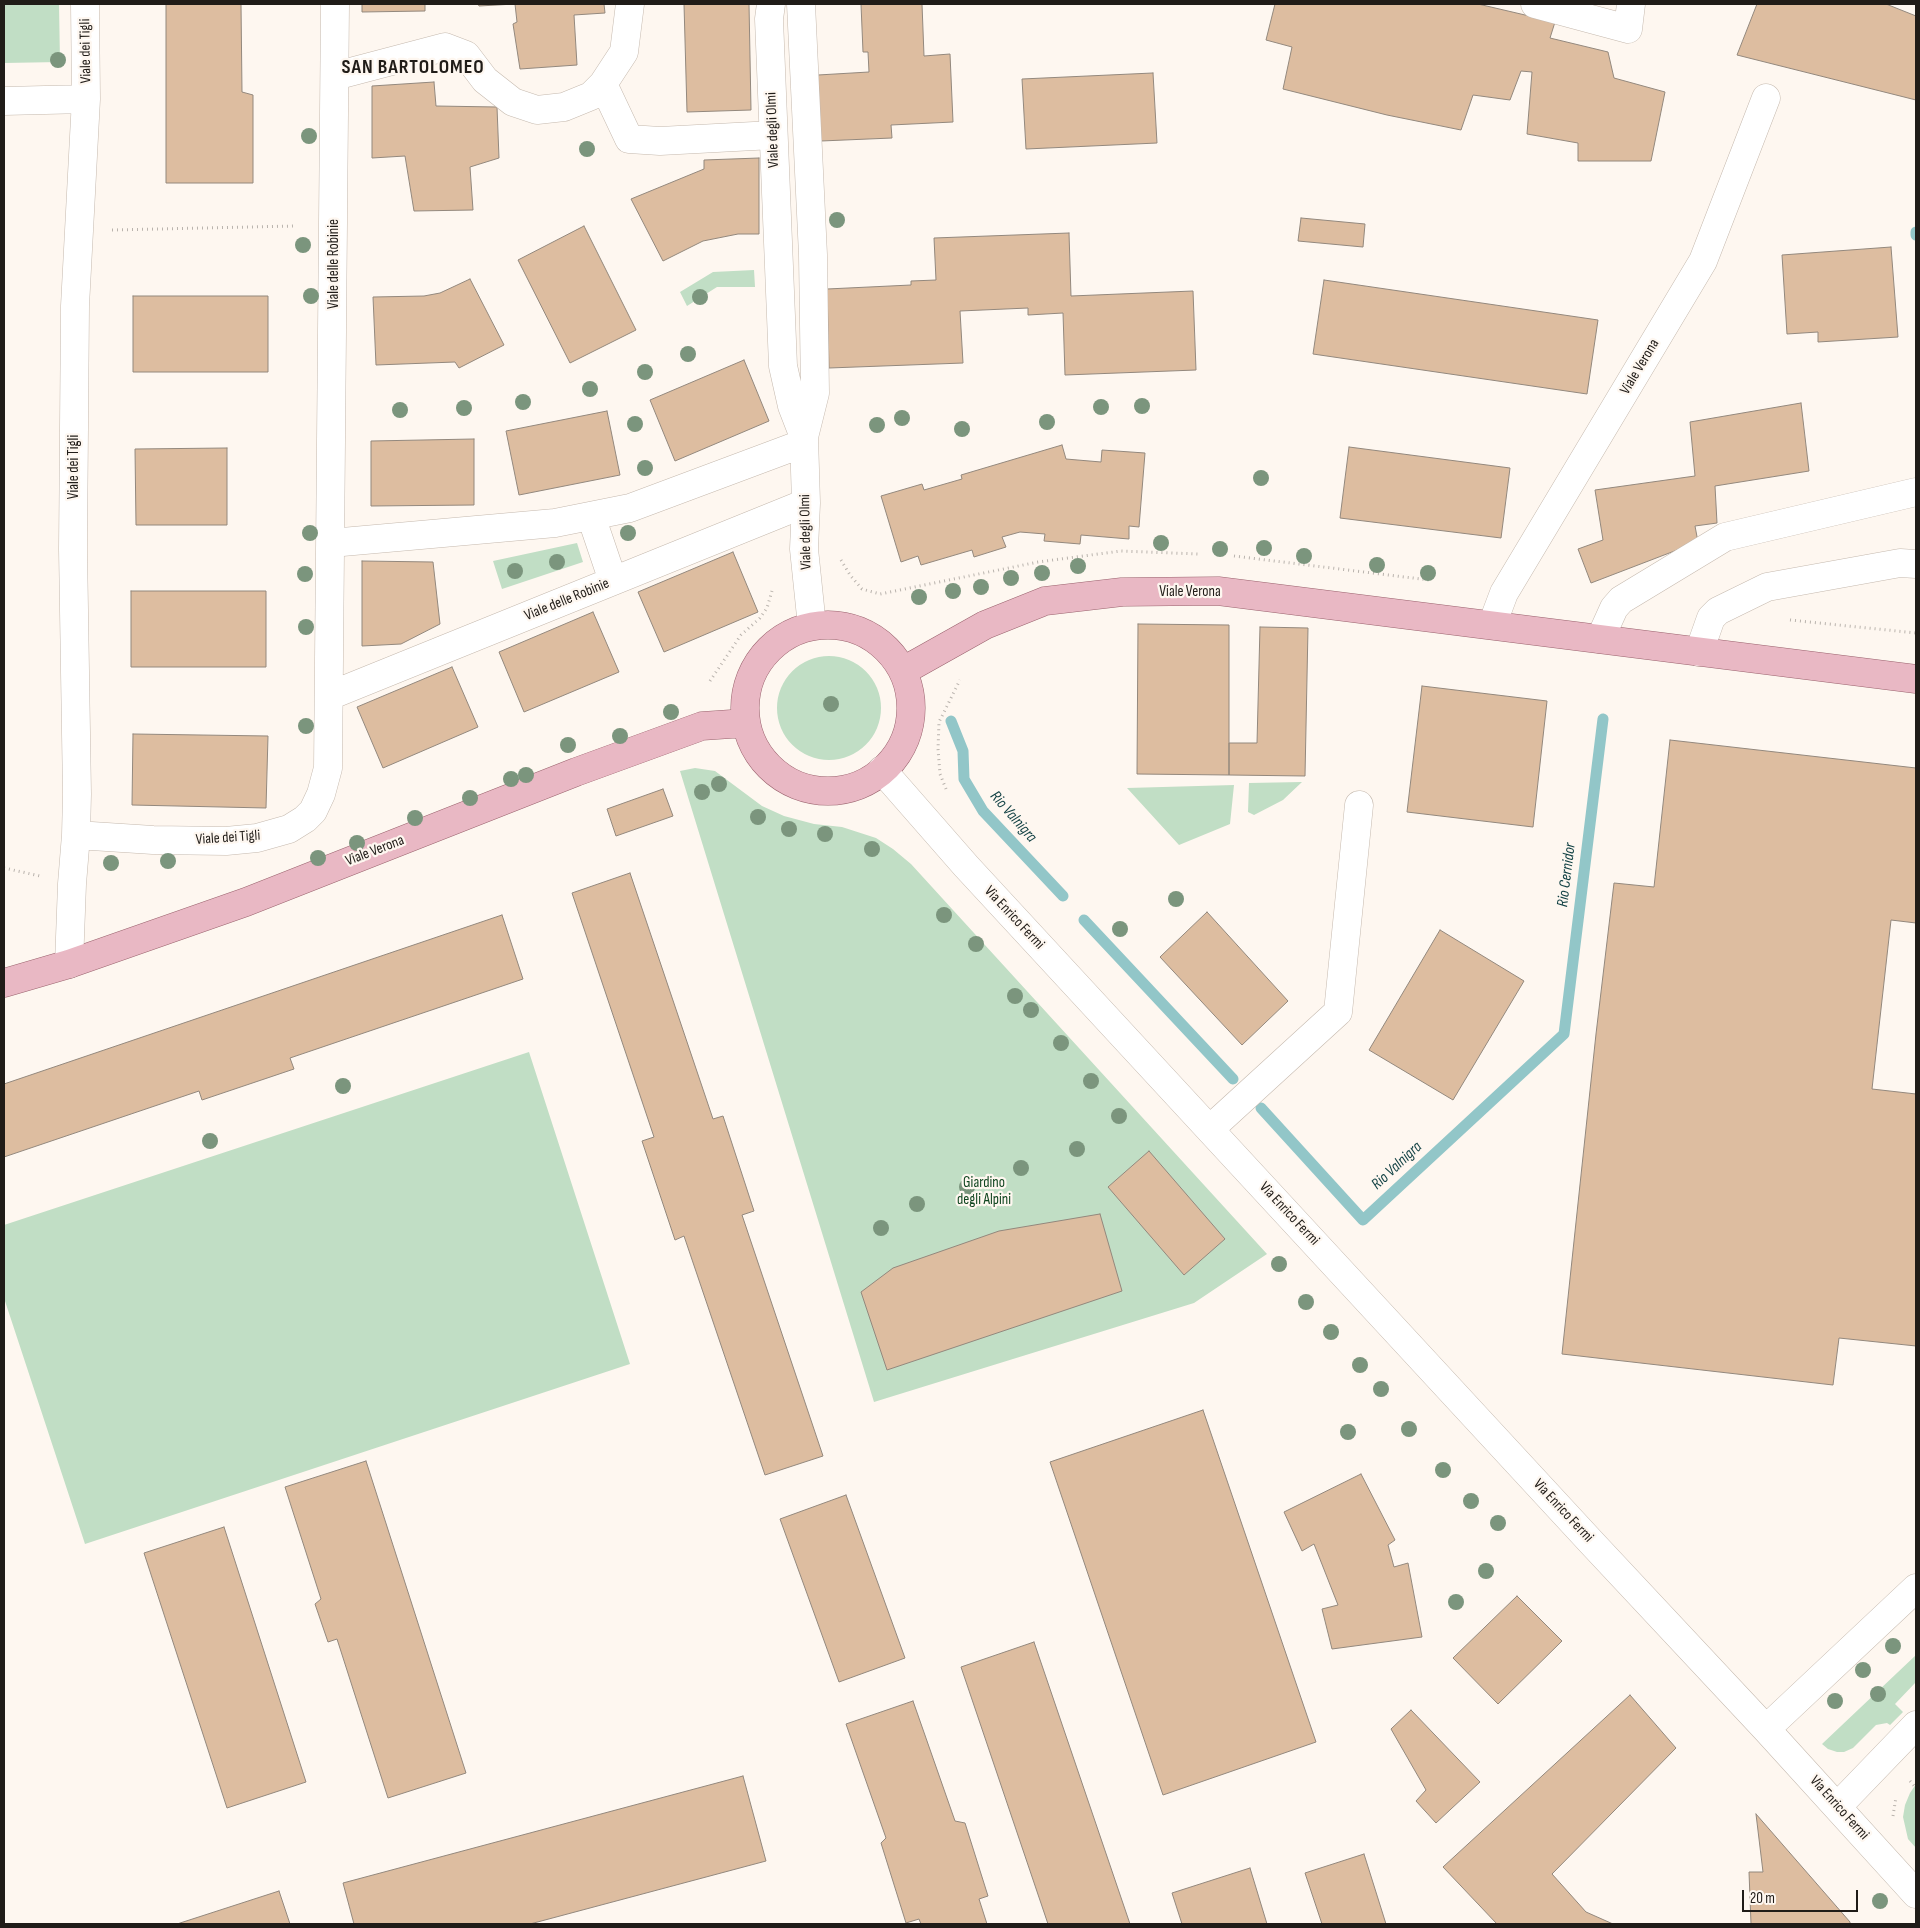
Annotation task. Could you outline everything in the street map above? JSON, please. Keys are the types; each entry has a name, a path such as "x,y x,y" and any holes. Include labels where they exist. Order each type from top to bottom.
{"main road":[{"name":"Viale Verona","path":"903,671 985,626 1045,601 1122,592 1218,591 1916,679"},
{"path":"834,624 856,629 875,639 891,653 903,671 910,691 909,728 902,746 892,762 874,778 852,788 829,792 806,789 784,780 767,765 753,745 746,723 745,697 753,672 767,651 788,635 812,626 834,624"},
{"name":"Viale Verona","path":"4,984 69,964 246,902 567,776 702,726 746,723"}],"street":[{"name":"Viale dei Tigli","path":"69,964 76,835 77,775 73,550 75,306 86,99 85,4"},
{"name":"Viale delle Robinie","path":"313,811 321,794 328,768 335,4"},
{"path":"335,76 444,47 466,54 484,80 513,102 537,110 564,107 591,96 603,84 624,52 630,4"},
{"name":"Viale degli Olmi","path":"771,4 769,19 783,366 792,406 804,440"},
{"name":"Viale degli Olmi","path":"801,4 813,255 815,393 804,440 806,503 804,549 812,626"},
{"path":"1535,4 1628,29 1631,4"},
{"path":"603,84 629,139 660,141 774,135"},
{"name":"Viale Verona","path":"1492,625 1504,593 1703,261 1766,98"},
{"name":"Viale dei Tigli","path":"4,101 86,99"},
{"path":"778,257 813,255"},
{"path":"331,543 555,523 630,508 804,440"},
{"path":"1600,640 1614,608 1622,600 1725,537 1916,492"},
{"name":"Viale delle Robinie","path":"329,696 806,503"},
{"path":"591,516 614,581"},
{"path":"1699,652 1711,618 1718,612 1767,587 1900,564 1916,564"},
{"name":"Via Enrico Fermi","path":"882,770 966,866 1766,1728 1916,1894"},
{"path":"1210,1129 1338,1012 1358,805"},
{"name":"Viale dei Tigli","path":"76,835 153,840 226,841 257,838 289,829 305,819 313,811"},
{"path":"1766,1728 1916,1588"},
{"path":"1838,1806 1916,1725"}],"path":[{"path":"104,230 295,226"},
{"path":"1246,556 1434,581"},
{"path":"840,558 850,575 862,589 880,594"},
{"path":"710,682 741,635 760,618 767,608 773,584"},
{"path":"1786,619 1916,634"},
{"path":"947,791 940,774 939,722 966,673"},
{"path":"1904,1781 1907,1777"},
{"path":"1893,1818 1898,1792"}],"green space":[{"path":"4,4 59,4 60,62 4,63"},
{"path":"754,270 755,287 717,287 687,306 680,292 713,272"},
{"path":"577,543 583,562 502,589 493,561"},
{"path":"829,656 849,660 866,671 877,688 881,708 877,728 866,745 849,756 829,760 809,756 792,745 781,728 777,708 781,688 792,671 809,660"},
{"name":"Giardino degli Alpini","path":"695,768 715,771 762,806 784,816 814,824 842,827 876,838 911,864 1267,1254 1194,1303 874,1402 680,771"},
{"path":"1302,782 1283,800 1254,815 1248,812 1249,783"},
{"path":"1234,785 1230,824 1179,845 1127,788"},
{"path":"529,1052 630,1364 85,1544 4,1298 4,1225"},
{"path":"1916,1655 1916,1682 1895,1704 1903,1712 1890,1725 1887,1723 1876,1725 1853,1748 1844,1752 1828,1749 1822,1744"},
{"path":"1916,1784 1916,1848 1908,1839 1903,1817 1905,1805"}],"building":[{"path":"166,4 241,4 242,92 253,95 253,183 166,183"},
{"path":"362,4 425,4 425,11 362,12"},
{"path":"478,4 515,4 479,6"},
{"path":"515,4 604,4 605,13 574,15 577,65 520,69 513,24 517,22"},
{"path":"684,4 749,4 751,110 687,112"},
{"path":"861,4 922,4 924,56 950,54 953,122 891,125 892,138 821,141 818,75 869,72 868,52 863,52"},
{"path":"1275,4 1478,4 1555,22 1550,38 1608,52 1614,78 1665,92 1651,161 1578,161 1578,143 1527,134 1532,72 1521,71 1510,100 1473,95 1461,130 1387,115 1283,89 1292,47 1266,40"},
{"path":"1757,4 1886,4 1916,16 1916,100 1737,55"},
{"path":"1153,73 1157,143 1026,149 1022,79"},
{"path":"434,82 436,106 497,107 499,158 470,167 473,210 414,211 405,156 372,158 372,86"},
{"path":"759,158 759,234 738,234 703,241 663,261 631,199 704,169 704,160"},
{"path":"1301,218 1365,224 1363,247 1298,241"},
{"path":"584,226 636,330 570,363 518,260"},
{"path":"1069,233 1071,296 1193,291 1196,370 1065,375 1063,313 1028,315 1028,308 960,311 963,363 829,368 827,289 911,285 911,281 936,280 934,238"},
{"path":"1891,247 1898,337 1818,342 1818,332 1787,334 1782,255"},
{"path":"470,279 504,345 459,368 455,362 376,365 373,297 424,296 440,293"},
{"path":"1324,280 1598,320 1587,394 1313,354"},
{"path":"133,296 268,296 268,372 133,372"},
{"path":"744,360 769,421 675,461 650,400"},
{"path":"1801,403 1809,471 1715,486 1717,523 1695,526 1698,542 1591,583 1578,549 1603,540 1595,490 1695,476 1690,422"},
{"path":"607,411 620,475 519,495 506,431"},
{"path":"474,439 474,505 371,506 371,441"},
{"path":"1062,445 1066,459 1101,462 1102,450 1145,453 1139,527 1129,526 1129,539 1081,535 1080,544 1044,541 1045,534 1020,532 1002,537 1006,547 974,557 972,550 921,565 918,556 901,562 881,496 922,484 924,490 962,479 961,475"},
{"path":"1349,447 1510,468 1501,538 1340,518"},
{"path":"227,448 227,525 136,525 135,449"},
{"path":"733,552 758,612 664,652 638,592"},
{"path":"362,561 433,562 440,624 401,644 362,646"},
{"path":"131,591 266,591 266,667 131,667"},
{"path":"593,612 619,672 524,712 499,652"},
{"path":"1138,624 1229,625 1229,775 1137,774"},
{"path":"1260,627 1308,628 1305,776 1229,775 1229,743 1257,743"},
{"path":"452,667 478,727 383,768 357,707"},
{"path":"1422,686 1547,701 1533,827 1407,812"},
{"path":"133,734 268,736 266,808 132,805"},
{"path":"1670,740 1916,768 1916,923 1891,920 1872,1089 1916,1094 1916,1346 1839,1338 1833,1385 1562,1354 1614,883 1654,887"},
{"path":"663,789 673,816 616,836 607,809"},
{"path":"630,873 713,1119 723,1116 754,1211 742,1215 823,1456 765,1475 684,1236 675,1240 642,1141 654,1137 572,893"},
{"path":"1207,912 1288,1001 1242,1045 1160,957"},
{"path":"502,915 523,979 290,1058 294,1069 202,1100 199,1091 4,1157 4,1084"},
{"path":"1440,930 1524,981 1453,1100 1369,1050"},
{"path":"1149,1151 1225,1239 1184,1275 1108,1187"},
{"path":"1100,1214 1122,1291 887,1370 861,1292 893,1268 999,1231"},
{"path":"1203,1410 1316,1742 1163,1795 1050,1462"},
{"path":"366,1461 466,1773 388,1798 337,1639 328,1642 315,1604 321,1599 285,1487"},
{"path":"1361,1474 1395,1540 1388,1545 1394,1567 1408,1563 1422,1637 1332,1649 1322,1609 1338,1605 1314,1544 1302,1551 1284,1512"},
{"path":"846,1495 905,1658 839,1682 780,1519"},
{"path":"224,1527 306,1782 227,1808 144,1553"},
{"path":"1517,1596 1562,1641 1498,1704 1453,1658"},
{"path":"1034,1642 1130,1924 1048,1924 961,1667"},
{"path":"1630,1695 1676,1748 1552,1874 1586,1912 1613,1924 1497,1924 1443,1867"},
{"path":"913,1701 955,1821 965,1823 988,1896 979,1899 987,1924 921,1924 919,1919 906,1923 881,1843 886,1838 846,1724"},
{"path":"1411,1710 1480,1782 1436,1823 1416,1801 1426,1790 1391,1729"},
{"path":"743,1776 766,1861 530,1924 354,1924 343,1883"},
{"path":"1756,1814 1850,1924 1751,1924 1749,1872 1763,1872"},
{"path":"1364,1854 1386,1924 1322,1924 1305,1873"},
{"path":"1250,1868 1267,1924 1182,1924 1172,1893"},
{"path":"279,1891 290,1924 177,1924"}],"waterway":[{"name":"Rio Valnigra","path":"1261,1108 1363,1220 1564,1034 1603,719"},
{"name":"Rio Valnigra","path":"951,721 963,751 964,779 983,811 1063,896"},
{"name":"Rio Valnigra","path":"1084,920 1233,1079"}],"district":[{"name":"SAN BARTOLOMEO","path":"413,68"}],"water label":[{"name":"Rio Cernidor","path":"1567,875"}]}
